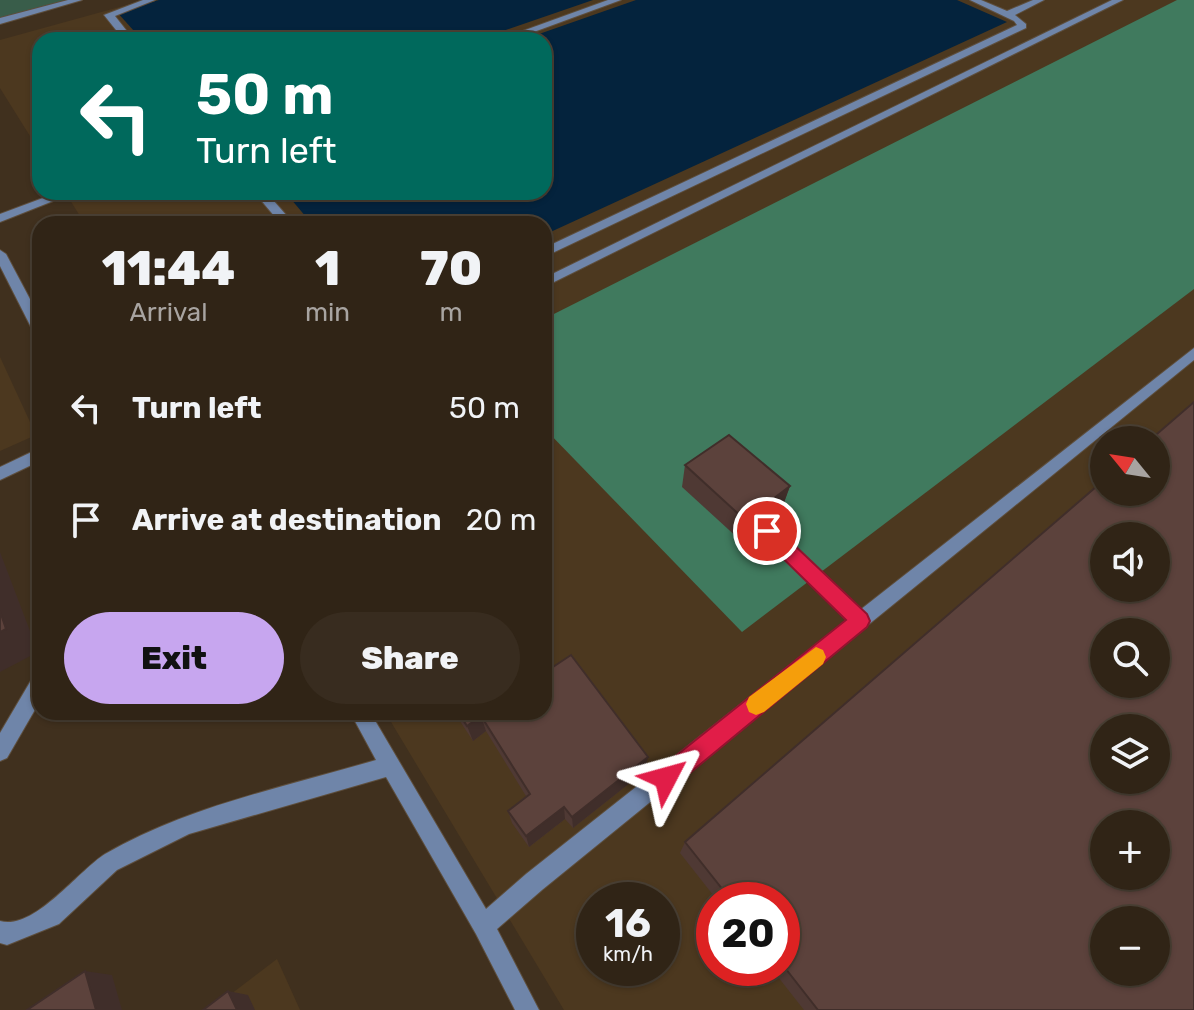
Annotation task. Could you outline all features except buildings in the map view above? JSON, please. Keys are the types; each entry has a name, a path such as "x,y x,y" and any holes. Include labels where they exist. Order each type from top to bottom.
{"lane":[{"path":"0,21 78,0"},
{"path":"123,32 109,15 151,0"},
{"path":"526,32 617,0"},
{"path":"552,249 1023,26 974,0"},
{"path":"1007,15 1040,0"},
{"path":"552,279 1119,0"},
{"path":"0,218 48,200"},
{"path":"267,200 281,216"},
{"path":"0,254 32,316"},
{"path":"484,926 534,882 1194,353"},
{"path":"0,474 32,458"},
{"path":"767,531 860,621"},
{"path":"0,751 32,697"},
{"path":"364,720 484,926 527,1010"},
{"path":"0,932 7,934 51,916 110,863 186,825 391,766"}],"shaded area":[{"path":"145,0 1194,0 1194,1010 564,1010 390,720 552,720 552,216 80,216 70,200 552,200 552,32 32,32 32,139 0,88 0,40"},
{"path":"0,357 32,426 32,437 0,451"},
{"path":"277,959 300,1010 210,1010"}],"green space":[{"path":"0,0 69,0 0,19"},
{"path":"1177,0 1194,0 1194,289 742,632 552,436 552,315"}],"water":[{"path":"159,0 593,0 500,32 135,32 117,12"},
{"path":"636,0 957,0 1007,22 552,231 552,216 305,216 292,200 552,200 552,32 545,32"}],"slow traffic":[{"path":"756,704 816,657"}],"route":[{"path":"666,778 860,621 767,531"}]}
